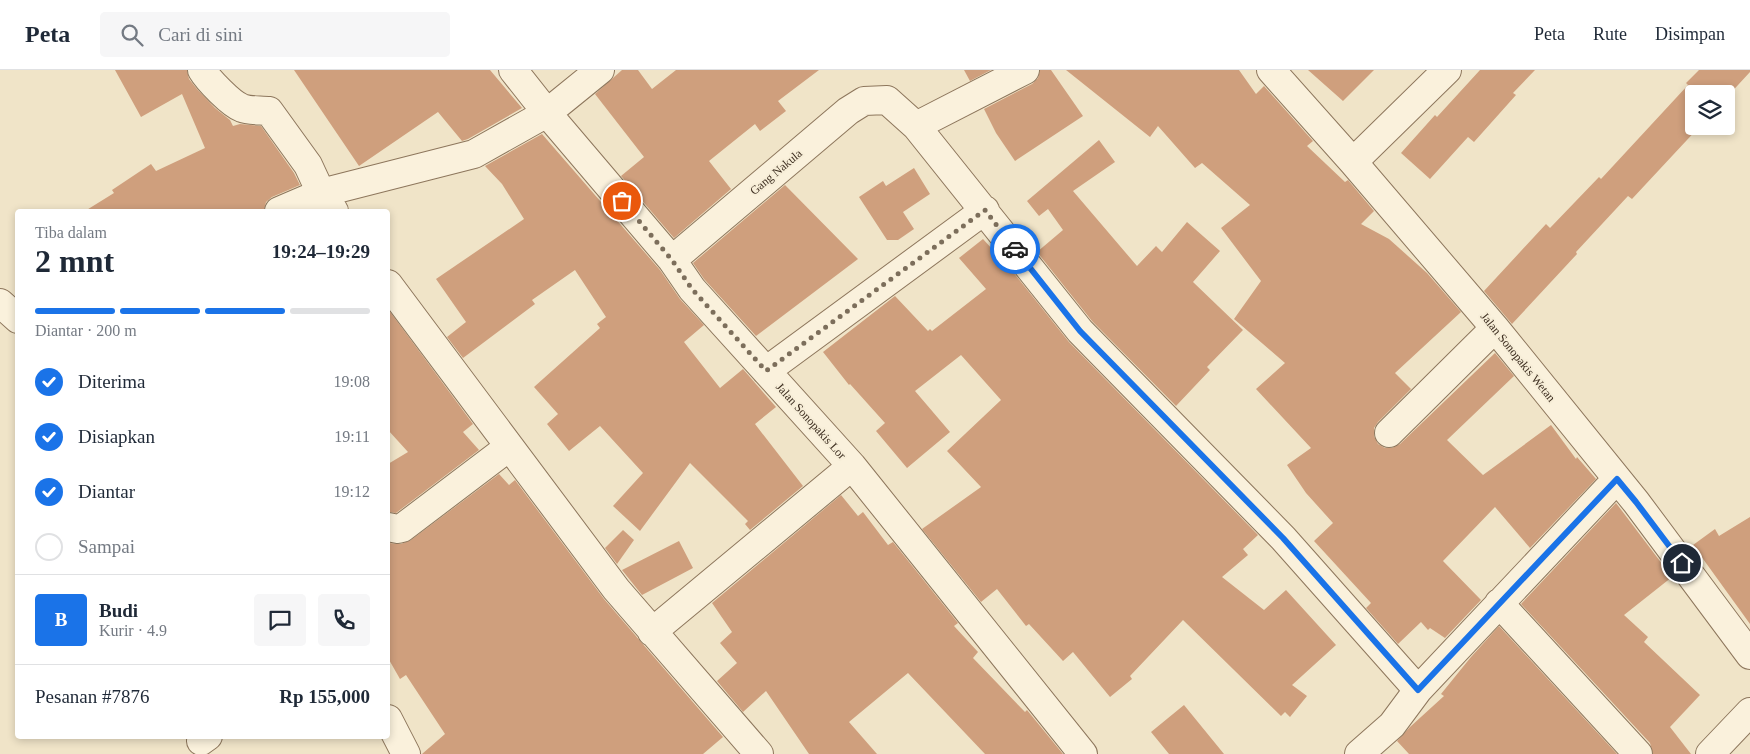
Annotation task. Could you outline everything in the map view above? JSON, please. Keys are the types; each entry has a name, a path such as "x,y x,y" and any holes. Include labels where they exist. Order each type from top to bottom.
{"street":[{"path":"202,70 213,84 242,108 269,111 308,165 328,202"},
{"name":"Jalan Sonopakis Lor","path":"513,70 547,113 672,260 692,289 852,466 1083,754"},
{"path":"290,209 328,202 474,154 547,113 600,70"},
{"path":"1025,70 916,126 1080,331 1283,538 1418,690"},
{"name":"Jalan Sonopakis Wetan","path":"1271,70 1353,162 1495,328 1636,502 1750,655"},
{"path":"1353,162 1447,70"},
{"name":"Gang Nakula","path":"672,260 848,111 864,101 886,100 916,126"},
{"path":"766,371 985,210"},
{"path":"390,287 616,589 759,754"},
{"path":"0,303 15,317"},
{"path":"1389,434 1495,328"},
{"path":"390,527 402,528 509,447"},
{"path":"652,632 852,466"},
{"path":"1359,754 1392,725 1418,690 1617,479"},
{"path":"1499,603 1638,754"},
{"path":"1710,754 1750,712"},
{"path":"390,723 406,754"}],"building":[{"path":"115,70 187,70 189,79 197,89 215,108 230,120 233,126 240,124 261,126 294,173 300,185 272,197 266,202 264,209 88,209 114,193 112,190 151,164 156,171 205,148 182,94 141,117"},
{"path":"294,70 490,70 522,108 462,141 438,112 359,166"},
{"path":"622,70 638,70 652,89 676,70 819,70 778,101 786,111 760,131 755,124 709,161 731,189 674,238 621,176 644,157 595,94"},
{"path":"964,70 991,70 970,81"},
{"path":"1040,70 1051,70 1083,116 1015,161 996,133 984,109 1032,84 1038,78"},
{"path":"1066,70 1239,70 1256,94 1264,86 1313,141 1307,146 1345,182 1348,180 1374,211 1361,224 1389,239 1427,273 1461,312 1395,373 1411,389 1374,428 1374,436 1378,444 1385,448 1392,448 1400,444 1495,353 1514,376 1447,440 1483,475 1551,425 1576,459 1577,457 1596,479 1530,548 1495,507 1443,561 1481,600 1445,638 1430,628 1428,630 1421,622 1398,644 1366,608 1371,603 1314,541 1333,523 1306,493 1287,465 1311,448 1256,389 1285,363 1234,319 1261,281 1221,228 1250,205 1202,163 1195,168 1158,126 1150,137"},
{"path":"1308,70 1374,70 1343,101"},
{"path":"1480,70 1535,70 1513,93 1516,95 1474,142 1468,137 1430,179 1401,153 1435,115 1437,117"},
{"path":"1699,70 1750,70 1735,88 1735,85 1688,85 1686,83"},
{"path":"1685,88 1685,135 1692,135 1632,199 1628,196 1512,324 1484,291 1546,224 1550,228 1599,177 1601,179"},
{"path":"542,134 660,270 680,299 704,325 684,342 720,388 743,369 776,407 755,424 803,486 750,530 745,524 748,521 690,463 640,531 613,506 643,473 600,426 569,451 547,424 558,414 534,387 600,328 597,324 606,317 575,270 532,300 535,304 463,358 447,337 466,322 436,279 524,219 502,184 485,166"},
{"path":"1099,140 1115,162 1073,191 1137,266 1156,246 1162,252 1187,222 1220,251 1193,282 1243,330 1207,367 1210,370 1176,406 1092,321 1037,252 1063,230 1048,209 1039,216 1027,201"},
{"path":"914,168 930,194 903,212 914,229 898,240 887,240 859,197 883,181 886,186"},
{"path":"785,185 858,259 756,336 704,279 693,263"},
{"path":"983,239 1013,272 1069,342 1258,535 1243,549 1248,555 1222,577 1264,610 1286,590 1336,645 1292,685 1307,696 1290,717 1285,712 1281,716 1183,620 1130,676 1132,679 1110,697 1073,652 1063,661 1029,624 1026,626 997,589 981,602 922,529 981,487 947,451 1001,400 961,355 915,391 950,432 907,468 876,431 885,423 849,385 823,352 895,296 928,331 930,329 932,331 986,289 959,258"},
{"path":"390,312 473,424 463,432 479,450 396,513 390,512 390,463 408,452 390,432"},
{"path":"499,474 509,485 515,480 604,599 723,737 703,754 422,754 445,734 406,675 400,679 390,662 390,543 401,544 411,540"},
{"path":"841,495 858,516 863,512 888,545 893,542 958,623 954,626 978,652 973,658 1025,712 1027,710 1063,754 985,754 908,673 849,722 877,754 809,754 766,691 743,712 717,681 737,663 720,643 732,632 712,603"},
{"path":"1616,503 1672,577 1624,615 1648,637 1644,642 1700,695 1670,727 1691,754 1653,754 1650,743 1521,604"},
{"path":"1750,517 1750,624 1693,545 1715,529 1719,536"},
{"path":"623,530 634,540 617,564 605,548"},
{"path":"679,541 693,568 642,595 622,570"},
{"path":"1499,626 1617,754 1409,754 1397,741 1444,696 1441,694"},
{"path":"1184,705 1224,754 1169,754 1151,732"}],"way so far":[{"path":"622,201 672,260 692,289 766,371 985,210 1015,249"}],"route":[{"path":"1015,249 1080,331 1283,538 1418,690 1617,479 1682,563"}]}
